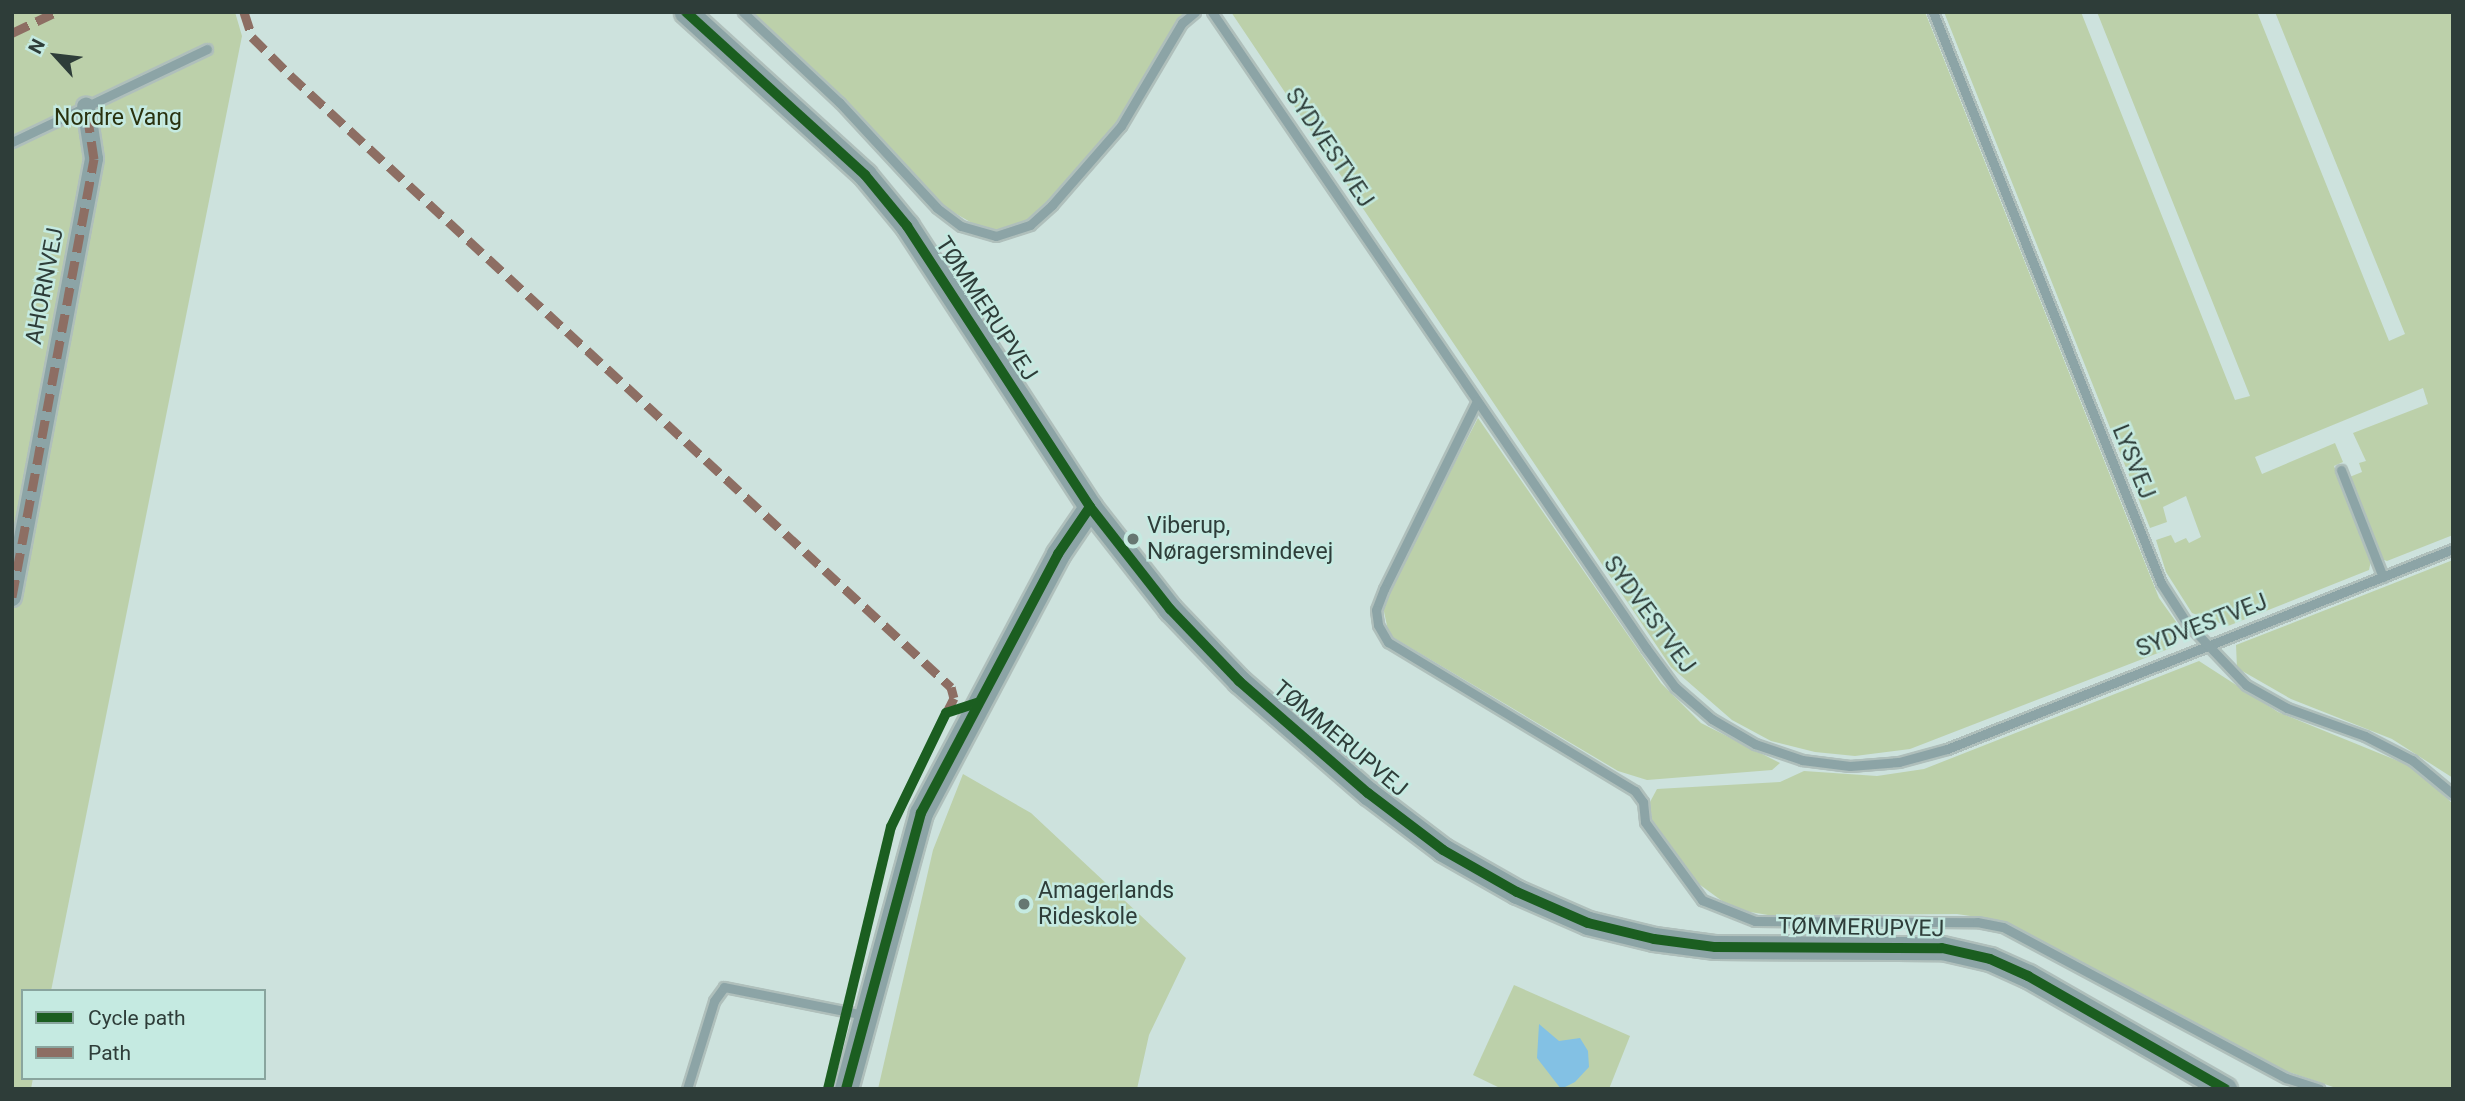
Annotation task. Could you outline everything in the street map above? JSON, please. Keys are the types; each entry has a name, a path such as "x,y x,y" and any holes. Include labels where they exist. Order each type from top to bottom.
{"street":[{"name":"TØMMERUPVEJ","path":"686,12 865,175 907,226 1090,507 1170,609 1239,681 1368,793 1443,850 1517,892 1588,923 1654,939 1715,947 1942,948 1990,959 2028,976 2225,1089"},
{"name":"AHORNVEJ","path":"12,597 94,159 86,107"},
{"path":"845,1089 920,813 1058,554 1090,507"}],"lane":[{"path":"743,12 839,102 937,208 961,226 996,236 1030,225 1052,205 1121,126 1182,23 1195,12"},
{"name":"SYDVESTVEJ","path":"1212,12 1675,687 1712,719 1755,744 1801,760 1863,765 1899,762 1947,749 2207,643 2453,549"},
{"name":"LYSVEJ","path":"1933,12 2161,583 2186,622 2246,685 2287,708 2412,760 2453,794"},
{"path":"12,142 207,49"},
{"path":"1477,401 1384,589 1376,610 1378,625 1388,642 1635,791 1643,802 1645,822 1702,900 1755,921 1977,922 2003,927 2286,1078 2319,1089"},
{"path":"2341,470 2383,577"},
{"path":"687,1089 714,1000 724,987 864,1015"}],"green space":[{"name":"Nordre Vang","path":"12,12 235,12 242,36 51,989 21,989 21,1080 33,1080 31,1089 12,1089"},
{"path":"749,12 1185,12 1115,126 1050,201 1030,220 1006,230 984,230 941,205 851,105"},
{"path":"1231,12 1925,12 2159,598 2179,626 2181,636 2171,648 1910,749 1855,756 1815,752 1771,741 1732,720 1671,667"},
{"path":"1944,12 2081,12 2235,400 2250,396 2097,12 2257,12 2389,341 2405,334 2275,12 2453,12 2453,535 2387,561 2379,558 2347,478 2362,472 2359,463 2366,461 2353,433 2428,404 2423,388 2255,457 2262,474 2335,443 2343,462 2334,466 2371,561 2369,570 2228,626 2192,613 2166,572 2156,540 2171,535 2175,543 2186,538 2189,543 2201,537 2186,496 2163,507 2167,522 2150,528"},
{"path":"1478,418 1661,683 1701,723 1780,763 1772,770 1647,780 1618,771 1389,635 1383,607 1388,592"},
{"path":"2453,560 2453,778 2392,739 2291,699 2237,668 2236,645"},
{"path":"2199,661 2278,712 2413,767 2453,804 2453,1089 2339,1089 2283,1070 2004,921 1957,914 1768,915 1733,909 1688,876 1652,822 1650,802 1657,789 1780,782 1804,771 1877,776 1924,769"},
{"name":"Amagerlands Rideskole","path":"963,774 1031,813 1186,958 1149,1035 1137,1089 878,1089 933,850"},
{"path":"1514,985 1630,1036 1609,1089 1502,1089 1473,1075"}],"water":[{"path":"1539,1024 1559,1041 1580,1038 1588,1051 1589,1067 1575,1082 1561,1089 1537,1058"}],"marked path":[{"path":"12,33 56,12"},
{"path":"244,12 252,37 290,75 951,687 954,698 947,712"},
{"path":"12,597 94,159 86,107"}],"cycle path":[{"path":"686,12 865,175 907,226 1090,507 1170,609 1239,681 1368,793 1443,850 1517,892 1588,923 1654,939 1715,947 1942,948 1990,959 2028,976 2225,1089"},
{"path":"846,1089 921,813 1058,554 1090,507"},
{"path":"828,1089 891,827 946,713 977,703"}],"place":[{"name":"Viberup, Nøragersmindevej","path":"1133,539"},
{"name":"Amagerlands Rideskole","path":"1024,904"}]}
